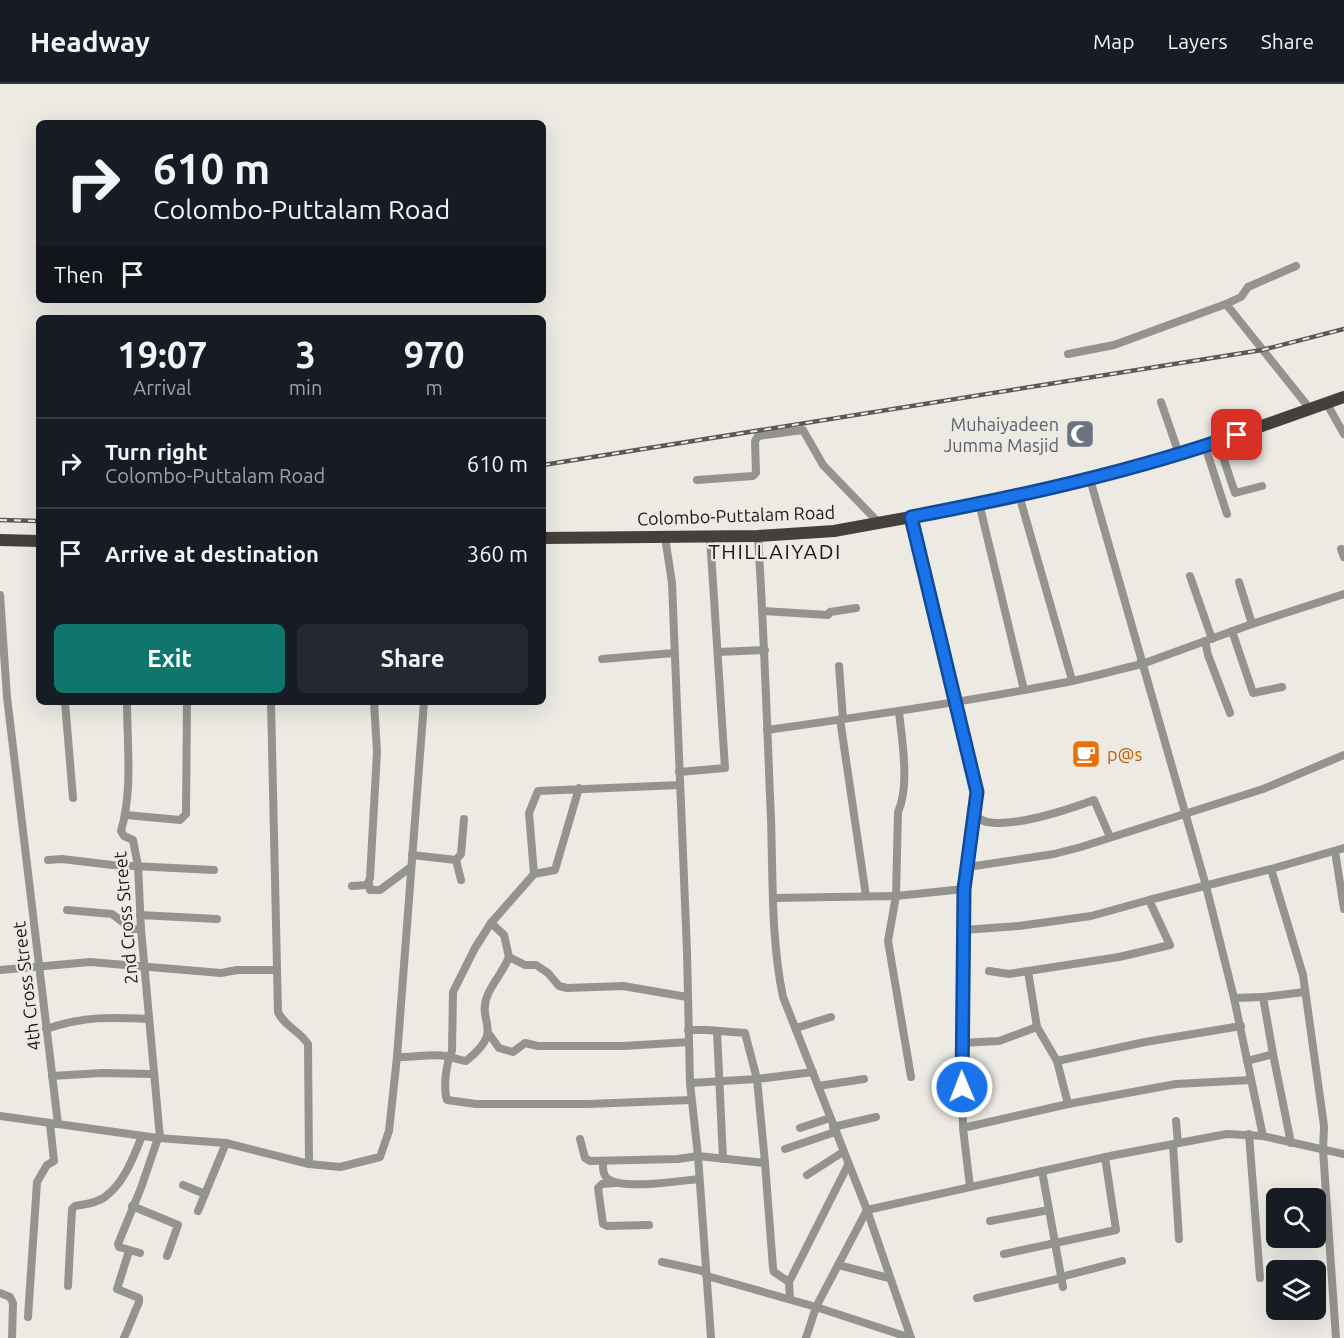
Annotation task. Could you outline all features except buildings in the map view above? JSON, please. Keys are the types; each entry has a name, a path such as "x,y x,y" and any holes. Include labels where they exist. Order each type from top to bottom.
{"highway":[{"name":"Colombo-Puttalam Road","path":"546,538 758,536 834,531 1090,479 1205,447 1344,397"},
{"path":"0,540 36,541"}],"street":[{"path":"1068,354 1114,345 1226,304 1241,297 1248,287 1296,266"},
{"path":"1226,304 1311,410"},
{"path":"1161,402 1179,454"},
{"path":"1327,404 1344,434"},
{"path":"697,480 753,476 756,472 755,441 758,436 803,430 823,465 878,522"},
{"path":"1218,442 1235,493 1262,486"},
{"path":"1205,447 1227,514"},
{"path":"1090,479 1206,886 1241,1026 1263,1136"},
{"path":"1019,495 1072,680"},
{"path":"979,503 1023,690"},
{"path":"911,517 977,792 964,889 963,930 961,1043 963,1128 970,1187"},
{"path":"662,1262 703,1271 707,1276 790,1299 910,1338 867,1210 783,998 778,973 758,536"},
{"path":"664,537 672,583 690,1083 698,1156 711,1338"},
{"path":"679,772 725,768 710,537"},
{"path":"1341,549 1344,558"},
{"path":"1115,566 1142,664"},
{"path":"1190,576 1208,640 1208,655 1230,713"},
{"path":"1239,582 1252,624"},
{"path":"768,730 900,712 1023,690 1142,664 1344,594"},
{"name":"4th Cross Street","path":"0,595 2,664 52,1076 54,1124 54,1161 47,1165 37,1182 28,1317"},
{"path":"763,611 828,615 830,612 856,608"},
{"path":"1232,631 1254,693 1282,687"},
{"path":"718,652 765,650"},
{"path":"602,659 674,653"},
{"path":"839,666 842,719 866,896"},
{"path":"65,705 73,798"},
{"name":"2nd Cross Street","path":"127,705 128,784 126,815 121,831 124,836 133,840 138,866 141,929 159,1138"},
{"path":"126,815 180,820 186,814 187,705"},
{"path":"271,705 278,1012 281,1019 305,1038 308,1044 309,1164"},
{"path":"374,705 376,752 370,890 380,890 411,867"},
{"path":"0,1116 142,1136 226,1143 309,1164 340,1167 380,1157 389,1131 397,1057 424,705"},
{"path":"900,712 903,801 898,812 896,896 888,941 911,1077"},
{"path":"968,867 1054,855 1263,789 1344,755"},
{"path":"534,874 529,813 538,790 680,785"},
{"path":"579,788 555,870 534,874 492,923 475,948 453,992 452,1051 449,1056 445,1096 447,1100 487,1104 588,1104 691,1100"},
{"path":"974,816 986,822 1025,819 1058,812 1094,800 1110,837"},
{"path":"456,860 461,854 464,819"},
{"path":"963,930 1019,926 1091,916 1344,848"},
{"path":"1335,851 1344,909"},
{"path":"412,855 456,860"},
{"path":"48,860 62,859 214,870"},
{"path":"456,860 461,880"},
{"path":"1271,869 1303,975 1324,1126 1323,1150 1336,1338"},
{"path":"352,885 365,886 369,883"},
{"path":"773,898 896,896 964,889"},
{"path":"989,971 1009,974 1119,957 1170,945 1149,900"},
{"path":"67,910 112,914 132,929 141,929"},
{"path":"140,915 218,919"},
{"path":"492,923 504,935 509,957 488,994 485,1004 489,1034 499,1048 513,1052 525,1043 538,1046 623,1046 689,1042"},
{"path":"509,957 525,965 536,965 548,973 559,986 567,988 623,986 687,998"},
{"path":"0,970 90,962 221,973 237,970 277,970"},
{"path":"1028,971 1037,1027 1057,1061 1068,1104"},
{"path":"1234,998 1305,993"},
{"path":"1263,997 1291,1143"},
{"path":"46,1029 79,1019 99,1017 149,1019"},
{"path":"796,1028 831,1017"},
{"path":"1057,1061 1145,1042 1241,1026"},
{"path":"961,1043 999,1041 1037,1027"},
{"path":"688,1030 745,1034 757,1079 773,1268 774,1272 789,1282"},
{"path":"717,1031 723,1159"},
{"path":"397,1057 449,1056 466,1061 478,1051 489,1034"},
{"path":"1247,1061 1273,1054"},
{"path":"52,1076 102,1072 154,1074"},
{"path":"690,1083 757,1079 813,1072"},
{"path":"818,1086 864,1079"},
{"path":"963,1128 1068,1104 1176,1084 1251,1080"},
{"path":"785,1149 834,1129 876,1117"},
{"path":"800,1128 830,1118"},
{"path":"1176,1121 1179,1239"},
{"path":"807,1338 816,1307 867,1210 1105,1157 1227,1134 1263,1136 1344,1154"},
{"path":"1249,1134 1260,1278"},
{"path":"68,1286 72,1209 105,1197 115,1188 142,1136"},
{"path":"140,1253 119,1247 118,1244 159,1138"},
{"path":"580,1139 585,1158 590,1161 678,1159 698,1156 765,1163"},
{"path":"198,1211 226,1143"},
{"path":"807,1176 843,1152"},
{"path":"1004,1254 1116,1230 1105,1157"},
{"path":"603,1161 604,1174 609,1180 619,1183"},
{"path":"790,1299 789,1282 848,1165"},
{"path":"1042,1171 1062,1281"},
{"path":"649,1225 607,1226 603,1224 598,1188 602,1184 654,1184 699,1179"},
{"path":"183,1185 205,1194"},
{"path":"132,1206 178,1225 167,1256"},
{"path":"990,1221 1049,1210"},
{"path":"124,1338 139,1302 139,1298 117,1289 129,1251"},
{"path":"977,1298 1062,1281 1122,1261"},
{"path":"838,1265 890,1278"},
{"path":"0,1293 10,1297 13,1303 12,1338"}],"railway":[{"path":"546,465 1262,350 1344,329"},
{"path":"0,520 36,521"}],"place":[{"name":"Muhaiyadeen Jumma Masjid","path":"1080,434"},
{"name":"p@s","path":"1086,754"}],"district":[{"name":"THILLAIYADI","path":"775,551"}],"route":[{"path":"962,1087 964,889 977,792 911,517 1090,479 1205,447 1237,435"}]}
